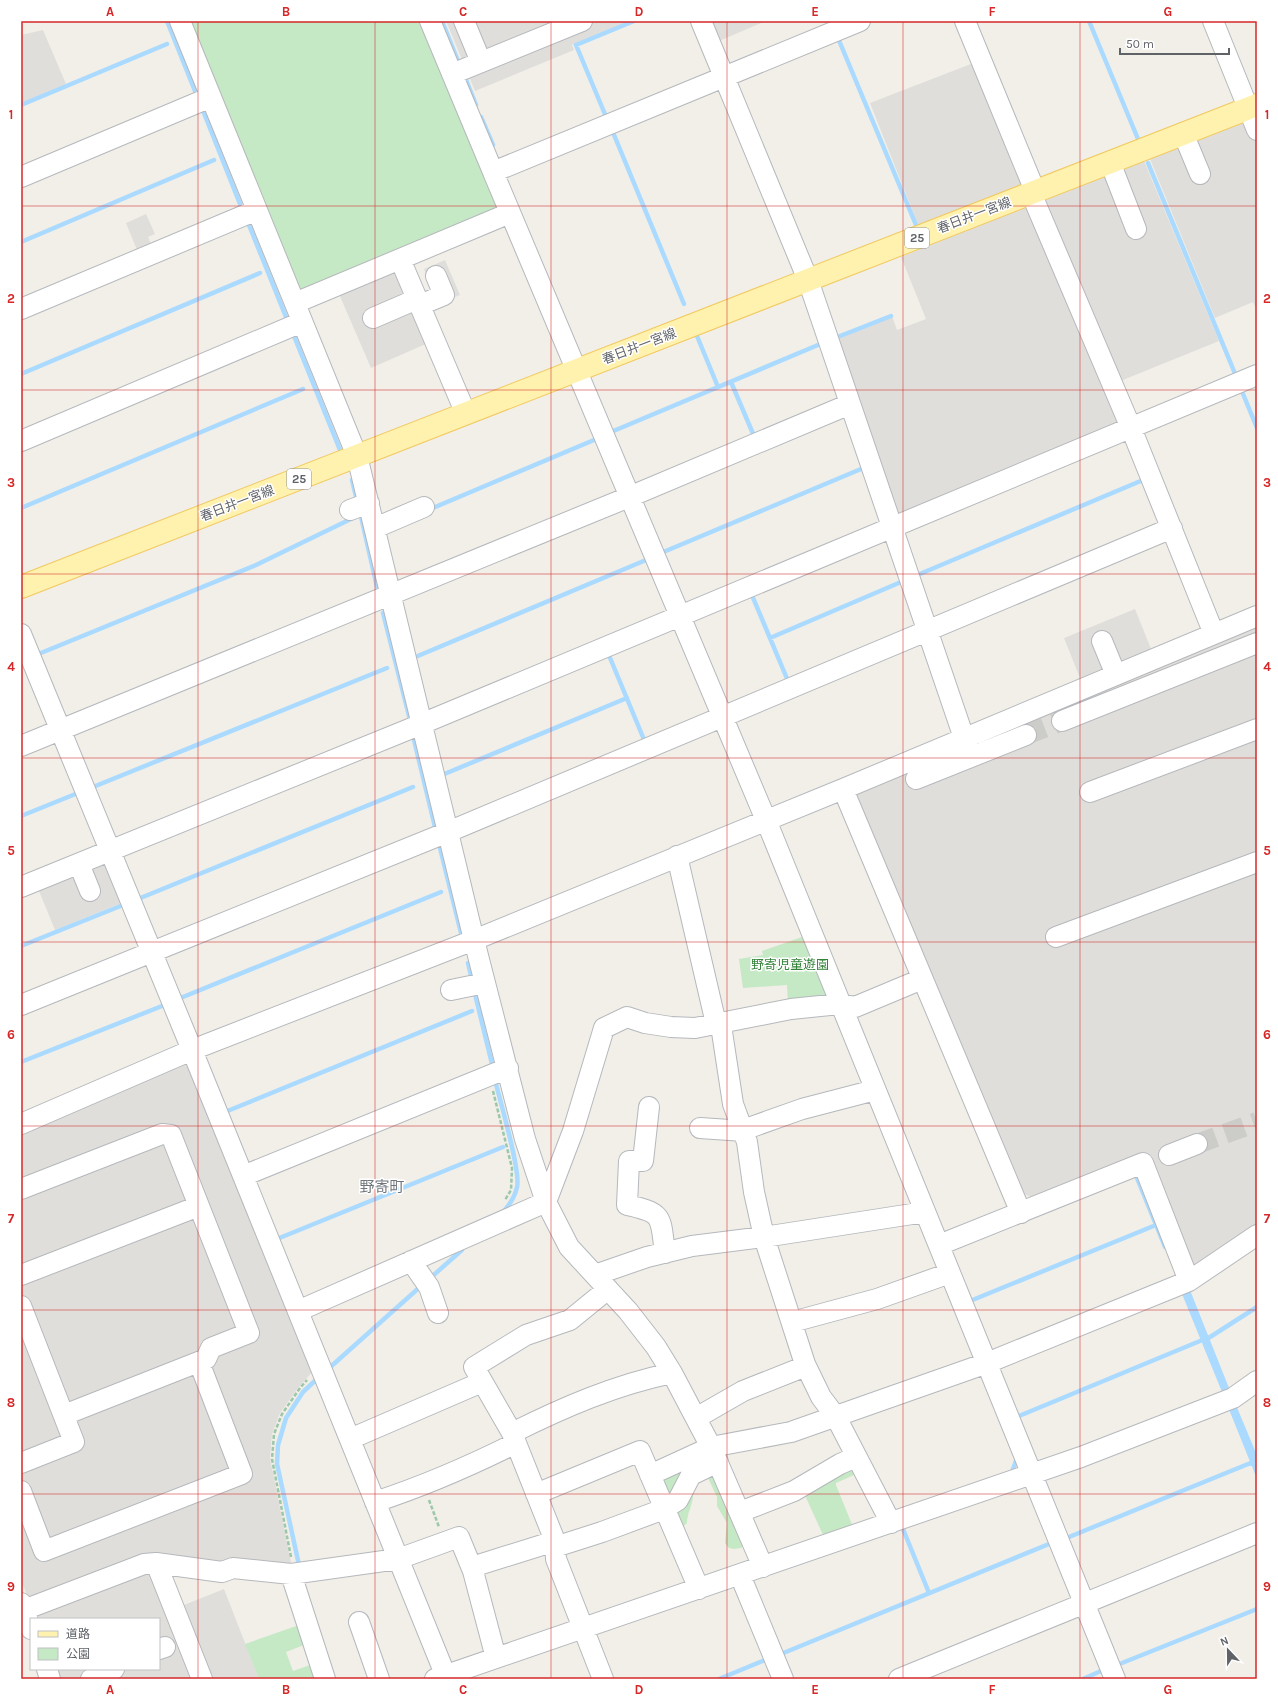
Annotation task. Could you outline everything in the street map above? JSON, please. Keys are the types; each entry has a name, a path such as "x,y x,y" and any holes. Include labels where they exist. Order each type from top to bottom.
{"main road":[{"name":"春日井一宮線","path":"21,587 1253,106"}],"street":[{"path":"180,21 357,456 359,507 375,528 474,940 471,986 508,1068 525,1139 546,1202 569,1247 656,1347 672,1373 714,1454 763,1567"},
{"path":"430,21 766,820 1116,1679"},
{"path":"464,21 481,62"},
{"path":"452,74 582,21"},
{"path":"702,21 808,280 964,738"},
{"path":"493,172 860,21"},
{"path":"965,21 1033,192 1172,528 1214,634"},
{"path":"1213,21 1253,106 1257,130"},
{"path":"21,177 211,97"},
{"path":"1183,134 1200,174"},
{"path":"1110,162 1136,229"},
{"path":"21,309 257,210"},
{"path":"295,303 510,213"},
{"path":"400,259 466,414"},
{"path":"372,318 418,302 444,295 436,276"},
{"path":"21,440 302,322"},
{"path":"21,887 422,724 1257,375"},
{"path":"21,746 629,497 850,404"},
{"path":"375,528 424,507"},
{"path":"21,1005 448,832 1172,528"},
{"path":"21,1124 192,1050 474,940 843,789 1257,616"},
{"path":"21,634 111,850 350,1439 398,1559 442,1678 699,1588 1032,1475 1233,1398 1257,1382"},
{"path":"1102,641 1116,675"},
{"path":"1062,721 1257,643"},
{"path":"1090,792 1257,729"},
{"path":"916,779 1026,735"},
{"path":"843,789 1021,1213"},
{"path":"677,856 718,1023 722,1032 733,1104 743,1131 764,1238 806,1366 822,1397 836,1417 891,1523"},
{"path":"1056,937 1257,862"},
{"path":"78,864 90,891"},
{"path":"298,1311 421,1275 546,1202 572,1131 604,1028 627,1017 645,1023 671,1027 695,1028 791,1010 840,1004 855,1007 922,979"},
{"path":"243,1176 508,1068"},
{"path":"700,1128 743,1131 802,1109 875,1090"},
{"path":"648,1107 643,1161 629,1161 627,1205 649,1210 656,1215 661,1222 665,1253"},
{"path":"21,1189 162,1134 171,1135 249,1333 211,1348 206,1359 64,1415"},
{"path":"1169,1155 1196,1144"},
{"path":"939,1246 1143,1163 1189,1280"},
{"path":"21,1275 199,1206"},
{"path":"603,1679 556,1559 555,1544 514,1438 474,1367 526,1335 570,1320 601,1282 665,1253 692,1246 764,1238 925,1212"},
{"path":"650,1475 714,1454 791,1432 987,1363 1189,1280 1257,1235"},
{"path":"792,1322 877,1299 950,1273"},
{"path":"421,1275 438,1313"},
{"path":"21,1306 74,1442 21,1463"},
{"path":"23,1501 44,1551 242,1474 199,1362"},
{"path":"696,1418 743,1391 806,1366"},
{"path":"375,1502 424,1486 468,1467 553,1412 635,1381 672,1373"},
{"path":"350,1439 482,1382"},
{"path":"536,1494 640,1451 699,1588"},
{"path":"472,1567 602,1532 664,1509 678,1500 691,1475 714,1454"},
{"path":"740,1512 794,1491 840,1464 856,1457"},
{"path":"899,1679 1257,1533"},
{"path":"30,1627 22,1608 144,1564 156,1563 222,1572 233,1568 292,1574 398,1559 459,1537 472,1567 485,1611 496,1658"},
{"path":"156,1563 202,1679"},
{"path":"292,1574 325,1679"},
{"path":"740,1575 783,1679"},
{"path":"359,1622 379,1679"},
{"path":"91,1679 112,1670"}],"path":[{"path":"292,1574 272,1459 274,1434 282,1414 300,1388 322,1371"},
{"path":"424,1486 445,1542"}],"shaded area":[{"path":"446,21 629,21 572,45 574,50 475,91"},
{"path":"710,21 766,21 719,41"},
{"path":"43,30 66,84 21,103 21,35"},
{"path":"976,62 1025,182 1022,187 919,227 870,103"},
{"path":"1241,124 1250,124 1257,141 1257,311 1253,302 1215,318 1150,159"},
{"path":"1144,161 1219,341 1118,382 1043,201"},
{"path":"1025,207 1032,210 1120,419 1119,425 896,518 835,339 892,316 897,330 926,319 901,257"},
{"path":"146,214 155,234 148,237 151,244 137,250 126,223"},
{"path":"445,260 460,295 428,308 434,293 424,269"},
{"path":"394,271 399,274 428,343 371,368 339,294"},
{"path":"1135,609 1151,649 1080,678 1064,638"},
{"path":"1257,624 1257,1227 1192,1270 1145,1152 1031,1197 1019,1192 854,797 858,789"},
{"path":"104,859 124,902 55,930 37,886"},
{"path":"184,1064 190,1066 314,1370 298,1388 280,1413 272,1434 270,1458 292,1568 221,1566 146,1558 30,1603 21,1580 21,1134"},
{"path":"149,1569 197,1679 59,1679 55,1670 160,1670 160,1618 36,1618 38,1613"},
{"path":"224,1589 259,1679 207,1679 179,1607"}],"green space":[{"path":"189,21 419,21 497,208 299,293"},
{"name":"野寄児童遊園","path":"802,937 826,995 788,1004 787,985 743,988 739,959 763,955 762,951"},
{"path":"849,1464 856,1474 836,1483 836,1485 853,1527 824,1537 803,1491"},
{"path":"679,1468 684,1474 666,1500 662,1474"},
{"path":"713,1474 744,1545 741,1548 729,1548 725,1543 727,1523 717,1506 717,1497 708,1478"},
{"path":"691,1487 693,1496 687,1523 680,1529 673,1510"},
{"path":"302,1624 309,1643 286,1652 293,1671 316,1663 321,1679 259,1679 245,1644"}],"waterway":[{"path":"167,21 195,91"},
{"path":"442,21 458,61"},
{"path":"607,119 576,45 634,21"},
{"path":"1089,21 1138,139"},
{"path":"838,38 916,225"},
{"path":"21,105 167,44"},
{"path":"465,77 476,105"},
{"path":"204,113 240,204"},
{"path":"481,117 493,145"},
{"path":"612,130 684,304"},
{"path":"21,242 214,160"},
{"path":"1148,163 1236,376"},
{"path":"249,225 286,317"},
{"path":"21,374 260,273"},
{"path":"835,338 891,316"},
{"path":"294,336 340,450"},
{"path":"697,336 718,387"},
{"path":"610,429 611,432 818,345"},
{"path":"731,382 754,436"},
{"path":"21,508 303,389"},
{"path":"1241,389 1257,428"},
{"path":"428,510 594,440"},
{"path":"661,553 861,469"},
{"path":"352,480 357,501"},
{"path":"915,576 1143,480"},
{"path":"360,512 377,587"},
{"path":"36,655 256,565 355,517"},
{"path":"413,658 646,560"},
{"path":"770,638 901,582"},
{"path":"751,593 788,681"},
{"path":"383,613 410,720"},
{"path":"608,653 645,742"},
{"path":"93,787 387,668"},
{"path":"442,775 627,698"},
{"path":"414,740 435,827"},
{"path":"138,899 413,787"},
{"path":"21,816 78,793"},
{"path":"440,848 461,933"},
{"path":"178,999 441,892"},
{"path":"21,946 123,905"},
{"path":"468,963 472,980"},
{"path":"474,990 492,1064"},
{"path":"21,1062 162,1006"},
{"path":"225,1112 472,1011"},
{"path":"496,1084 506,1121 516,1167 517,1179 515,1194 504,1211"},
{"path":"277,1239 503,1147"},
{"path":"1137,1178 1165,1247"},
{"path":"970,1301 1156,1225"},
{"path":"428,1280 462,1250"},
{"path":"327,1370 421,1286"},
{"path":"1188,1291 1227,1389"},
{"path":"1184,1293 1224,1391"},
{"path":"1207,1339 1257,1307"},
{"path":"1019,1416 1200,1341"},
{"path":"299,1565 277,1464 278,1445 286,1418 303,1392 320,1376"},
{"path":"1230,1406 1257,1473"},
{"path":"1234,1406 1257,1461"},
{"path":"1009,1473 1012,1472 1017,1458"},
{"path":"1069,1537 1253,1462"},
{"path":"903,1529 929,1593"},
{"path":"781,1654 1049,1544"},
{"path":"1122,1663 1257,1609"},
{"path":"719,1679 765,1660"},
{"path":"1083,1679 1101,1671"}],"tunnel":[{"path":"1026,735 1062,721"},
{"path":"1197,1144 1257,1122"}],"district":[{"name":"野寄町","path":"382,1187"}]}
